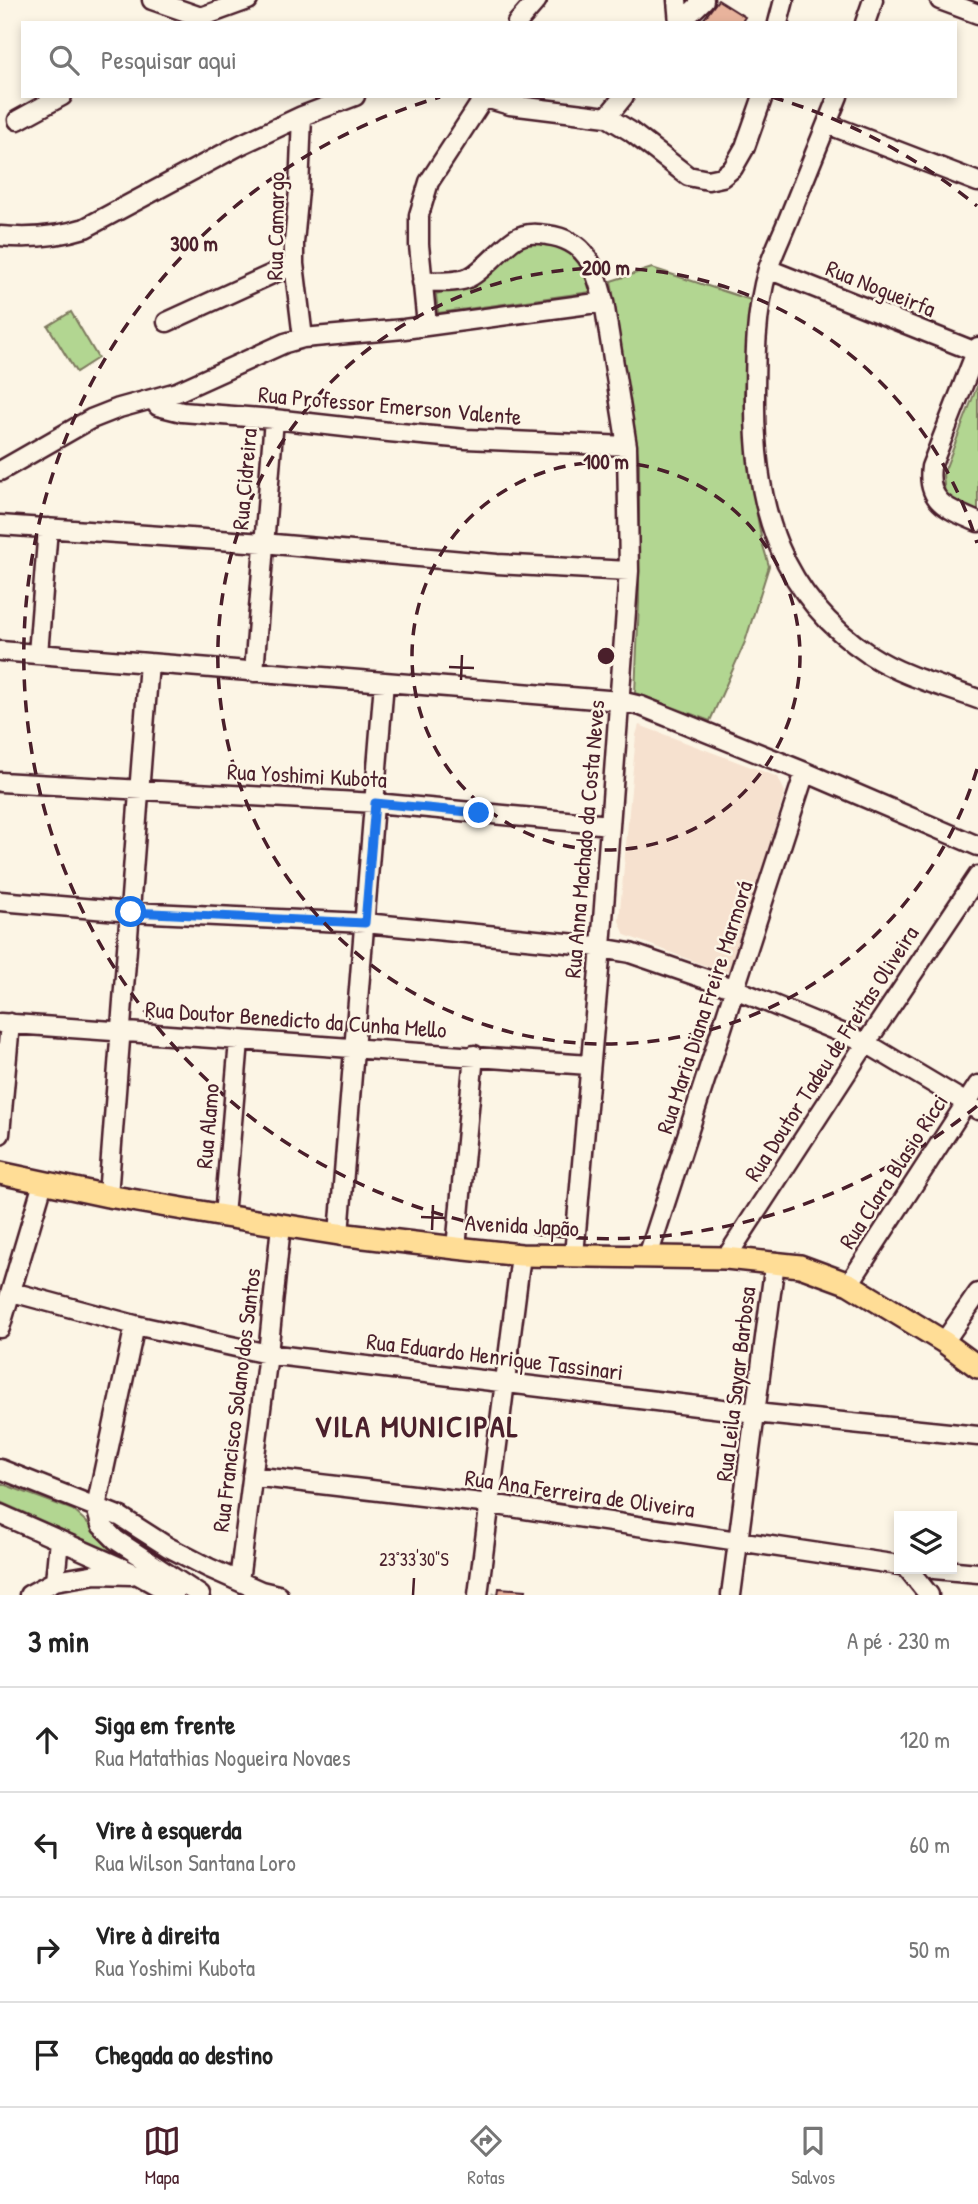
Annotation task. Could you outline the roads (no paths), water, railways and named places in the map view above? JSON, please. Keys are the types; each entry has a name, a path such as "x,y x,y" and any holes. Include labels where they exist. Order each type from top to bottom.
{"main road":[{"name":"Avenida Japão","path":"0,1173 108,1196 224,1216 339,1234 456,1248 521,1255 726,1258 800,1266 849,1284 944,1342 978,1367"}],"street":[{"path":"152,0 197,20 248,0"},
{"path":"677,0 679,21"},
{"path":"681,21 704,0"},
{"path":"866,21 873,0"},
{"path":"940,0 978,14"},
{"path":"18,120 58,98"},
{"path":"0,236 35,238 63,235 85,228 240,145 302,116 350,98"},
{"path":"427,325 419,245 419,215 429,182 480,98"},
{"path":"484,98 510,106 607,117 630,131 688,176 708,180 722,177 733,168 745,147 762,98"},
{"path":"607,117 622,98"},
{"path":"837,98 768,269 759,310 755,372 756,453 760,489 772,531 789,567 820,612 871,656 897,669 978,699"},
{"name":"Rua Camargo","path":"302,116 294,264 303,338"},
{"path":"827,124 978,182"},
{"name":"Rua Anna Machado da Costa Neves","path":"422,282 461,280 472,276 519,236 538,233 561,236 578,245 589,259 604,302 627,446 629,571 601,947 574,1255"},
{"path":"167,322 294,264"},
{"name":"Rua Nogueirfa","path":"768,269 977,350"},
{"path":"0,471 91,419 119,408 177,392 285,343 303,338 604,302"},
{"path":"977,350 931,467 929,480 934,495 947,509 978,522"},
{"name":"Rua Professor Emerson Valente","path":"153,399 158,406 182,412 466,439 627,446"},
{"name":"Rua Cidreira","path":"254,672 274,419"},
{"path":"0,525 263,543 498,565 629,571"},
{"path":"38,654 48,528"},
{"path":"0,651 620,701 641,706 805,772 978,846"},
{"path":"108,1196 149,663"},
{"path":"339,1234 384,682"},
{"name":"Rua Maria Diana Freire Marmorá","path":"648,1256 805,772"},
{"name":"Rua Yoshimi Kubota","path":"0,782 375,803 610,825"},
{"name":"Rua Doutor Tadeu de Freitas Oliveira","path":"726,1258 978,876"},
{"path":"0,901 131,912 365,923 601,947 630,953 735,989 866,1043 972,1106"},
{"path":"0,1134 5,1023"},
{"name":"Rua Doutor Benedicto da Cunha Mello","path":"5,1023 589,1065"},
{"name":"Rua Alamo","path":"224,1216 239,1041"},
{"path":"456,1248 474,1055"},
{"name":"Rua Clara Blasio Ricci","path":"849,1284 972,1106 978,1085"},
{"path":"0,1328 43,1183"},
{"name":"Rua Francisco Solano dos Santos","path":"239,1581 268,1354 281,1225"},
{"path":"478,1595 521,1255"},
{"name":"Rua Leila Sayar Barbosa","path":"731,1595 775,1262"},
{"name":"Rua Eduardo Henrique Tassinari","path":"12,1292 135,1325 268,1354 978,1436"},
{"path":"944,1342 978,1293"},
{"path":"135,1325 96,1507 102,1525 116,1540 200,1595"},
{"path":"0,1469 121,1517 188,1558 278,1595"},
{"name":"Rua Ana Ferreira de Oliveira","path":"252,1476 490,1504 894,1564"},
{"path":"0,1514 138,1575 174,1595"},
{"path":"55,1581 60,1540"},
{"path":"957,1571 978,1573"},
{"path":"29,1595 55,1581 96,1574 138,1575"},
{"path":"912,1574 929,1595"}],"district":[{"name":"VILA MUNICIPAL","path":"417,1426"}]}
